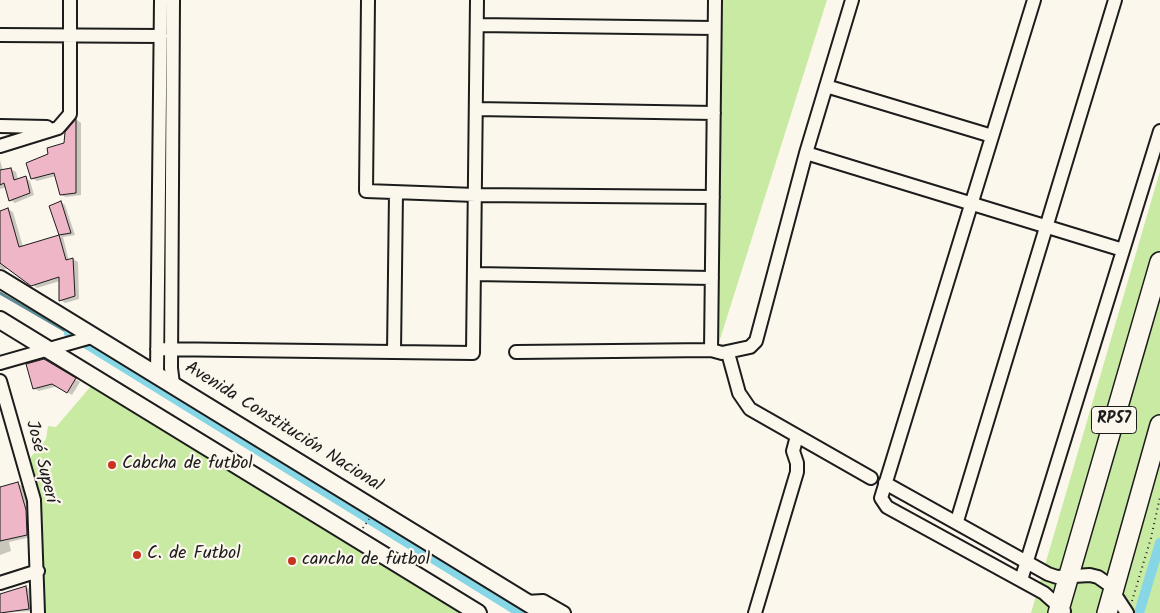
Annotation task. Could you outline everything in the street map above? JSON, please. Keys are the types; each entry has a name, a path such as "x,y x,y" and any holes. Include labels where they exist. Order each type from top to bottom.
{"highway":[{"name":"RP57","path":"1061,611 1068,577 1160,262"},
{"name":"RP57","path":"1106,613 1160,425"}],"main road":[{"name":"Avenida Constitución Nacional","path":"0,279 158,374 544,613"},
{"path":"0,320 478,613"}],"street":[{"path":"0,146 58,128 70,114 70,0"},
{"path":"158,374 161,0"},
{"path":"173,0 171,349 173,384"},
{"path":"368,0 366,191 475,195 713,197"},
{"path":"158,349 474,353 477,0"},
{"path":"711,350 715,0"},
{"path":"516,352 711,350 728,353 750,347 756,341 806,153 852,0"},
{"path":"1034,0 881,498 887,507 1050,596 1061,611"},
{"path":"957,521 1115,0"},
{"path":"477,24 714,28"},
{"path":"0,35 161,36"},
{"path":"826,86 992,136"},
{"path":"476,109 714,112"},
{"path":"0,126 58,128"},
{"path":"1021,580 1160,131"},
{"path":"806,153 1123,250"},
{"path":"159,185 172,186"},
{"path":"394,352 396,193"},
{"path":"474,274 712,278"},
{"path":"0,363 95,336"},
{"path":"728,353 739,393 750,409 871,478"},
{"name":"José Superí","path":"0,381 34,500 38,613"},
{"path":"755,613 798,472 793,452 796,436"},
{"path":"885,482 1048,574 1068,577 1084,575 1098,577 1129,609"},
{"path":"0,583 38,571"},
{"path":"526,602 543,601 564,613"}],"path":[{"path":"1129,609 1151,538 1160,497"},
{"path":"357,538 376,509"}],"green space":[{"path":"715,0 827,0 716,352"},
{"path":"1160,171 1160,613 1031,613"},
{"path":"97,379 470,613 37,613 36,523 25,464 46,439 48,426 56,427"}],"building":[{"path":"76,119 76,193 60,195 54,173 31,179 26,163 48,154 47,148 64,143 65,132"},
{"path":"11,168 14,180 26,176 30,193 9,201 4,183 0,185 0,170"},
{"path":"61,201 71,233 59,235 49,206"},
{"path":"8,208 19,247 59,235 66,260 73,258 75,296 59,301 59,277 31,286 0,263 0,211"},
{"path":"44,359 76,378 67,393 52,384 33,389 26,364"},
{"path":"18,482 26,510 27,535 0,541 0,487"},
{"path":"26,586 29,609 0,613 0,594"}],"waterway":[{"path":"0,293 69,333"},
{"path":"69,333 521,613"},
{"path":"1139,613 1160,543"}],"place":[{"name":"Cabcha de futbol","path":"112,465"},
{"name":"C. de Futbol","path":"137,555"},
{"name":"cancha de futbol","path":"292,561"}]}
